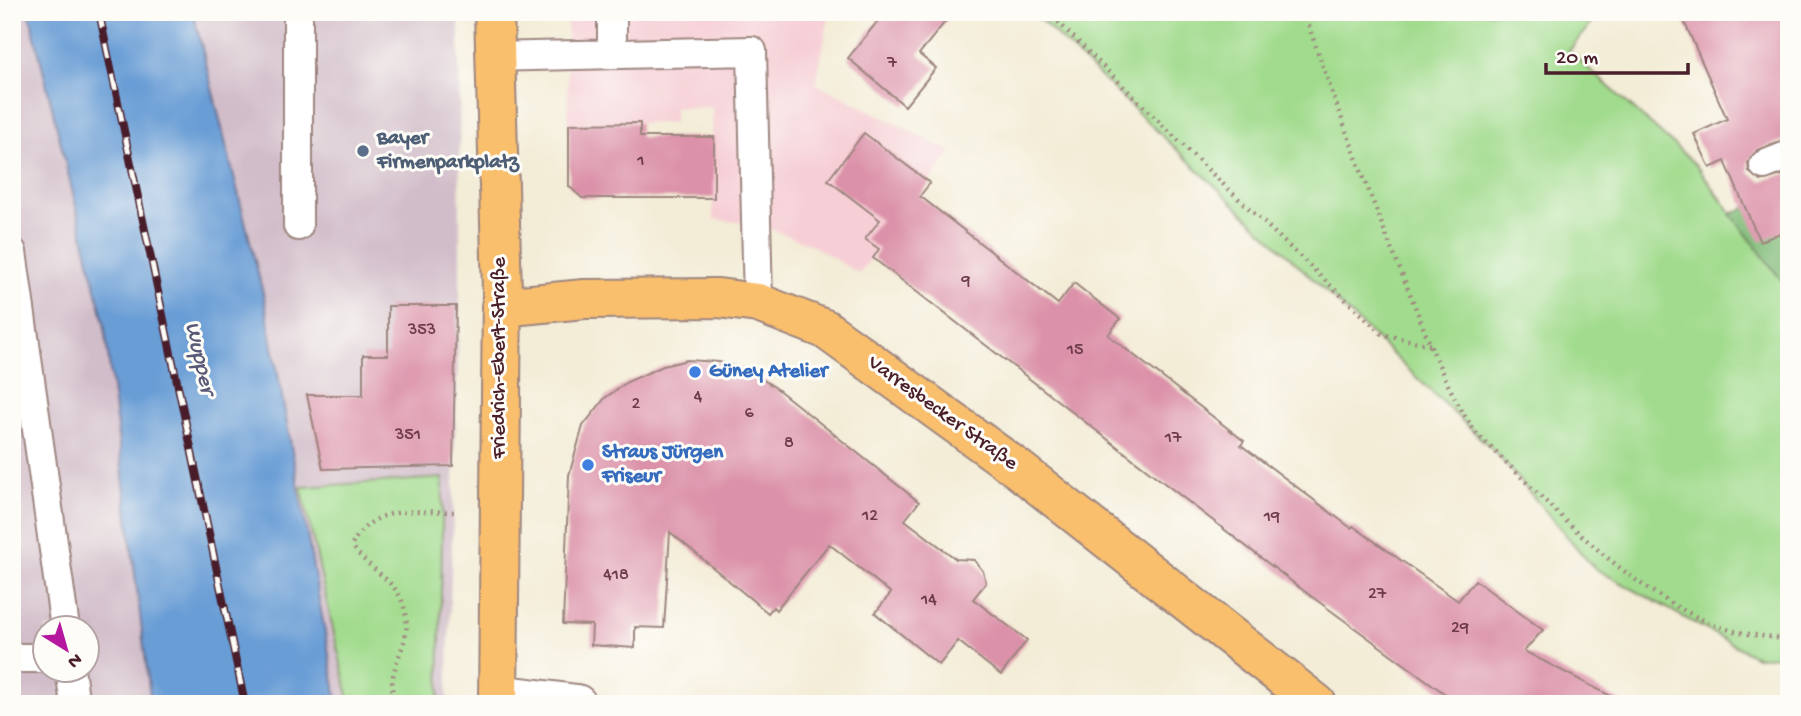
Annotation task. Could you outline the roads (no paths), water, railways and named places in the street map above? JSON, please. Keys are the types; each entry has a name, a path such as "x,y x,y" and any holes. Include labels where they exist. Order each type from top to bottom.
{"main road":[{"name":"Friedrich-Ebert-Straße","path":"494,12 501,307 498,699"},
{"name":"Varresbecker Straße","path":"501,307 584,299 718,298 758,303 825,329 1018,469 1317,704"}],"street":[{"path":"498,699 577,704"}],"lane":[{"path":"298,12 298,226"},
{"path":"612,12 612,54"},
{"path":"494,57 752,51 758,303"},
{"path":"12,252 63,614"},
{"path":"12,657 32,658"},
{"path":"72,684 75,704"}],"water":[{"name":"Wupper","path":"29,12 193,12 264,297 338,704 151,704 104,322"}],"railway":[{"path":"99,12 245,704"}],"place":[{"name":"Bayer Firmenparkplatz","path":"363,151"},
{"name":"Güney Atelier","path":"695,372"},
{"name":"Straus Jürgen Friseur","path":"588,465"}]}
